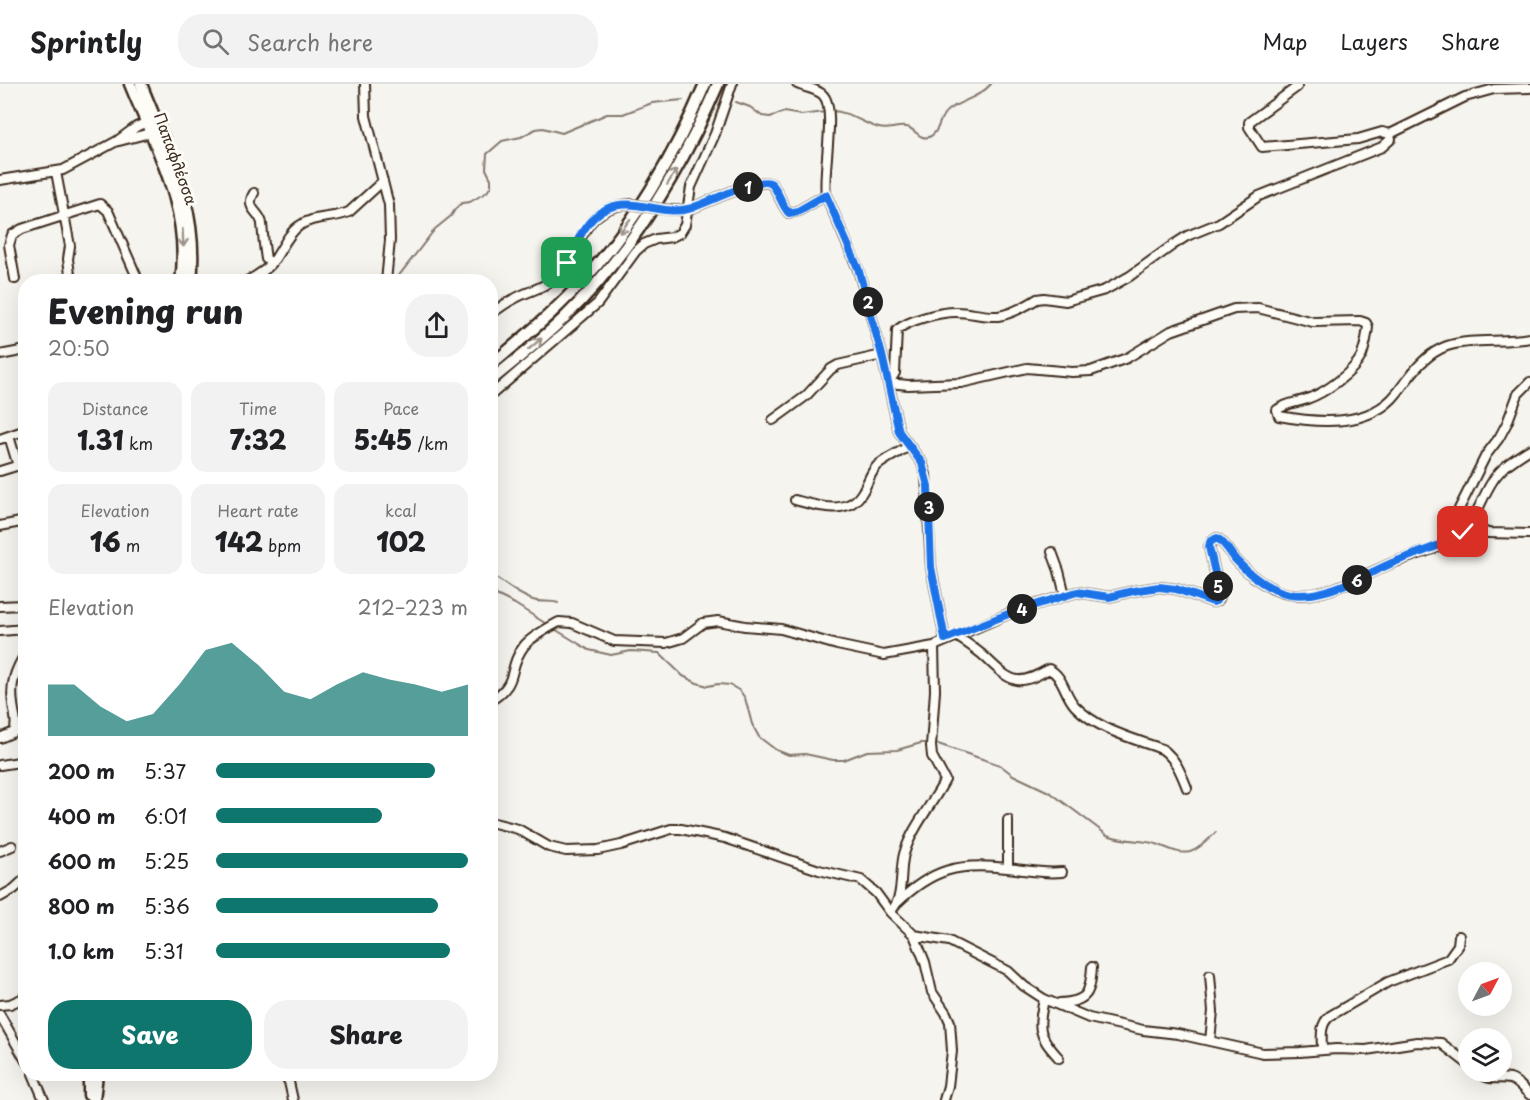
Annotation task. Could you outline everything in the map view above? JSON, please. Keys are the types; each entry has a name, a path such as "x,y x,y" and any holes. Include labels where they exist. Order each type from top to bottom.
{"main road":[{"name":"Παπαφλέσσα","path":"130,84 180,180 190,214 193,242 191,274"},
{"name":"Παπαφλέσσα","path":"141,84 150,120"},
{"path":"498,359 554,310 604,255 646,197 673,153 705,84"},
{"path":"498,374 563,318 612,263 643,222 684,158 718,84"},
{"name":"Παπαφλέσσα","path":"155,132 180,216 183,241 181,274"},
{"path":"88,1100 89,1081"},
{"path":"94,1100 96,1081"}],"street":[{"path":"365,84 366,116 389,205 390,240 387,274"},
{"path":"498,389 598,303 636,251 644,244 680,233 685,225 691,187 715,134 732,84"},
{"path":"797,84 817,91 827,101 829,118 826,195 858,268 890,383 899,432 922,463 928,486 931,567 945,639"},
{"path":"1297,87 1249,122 1249,127 1262,147 1358,139 1382,132 1390,134 1465,97 1494,89 1530,87"},
{"path":"0,180 56,172 69,167 150,120"},
{"path":"117,141 155,132"},
{"path":"890,383 895,373 897,330 907,323 955,312 987,316 1002,315 1038,299 1066,301 1104,290 1130,276 1173,244 1219,223 1259,196 1382,147 1390,139 1390,134"},
{"path":"56,172 70,246 68,260 70,274"},
{"path":"259,274 272,263 298,226 316,219 349,212 383,181"},
{"path":"498,310 514,299 543,286 555,277 567,263 586,227 594,217 604,209 615,205 630,204 661,209 687,209 765,182 774,186 782,206 789,213 798,211 826,195"},
{"path":"254,193 252,207 262,220 266,259 272,263"},
{"path":"15,279 9,245 12,235 22,229 99,204 105,207 135,274"},
{"path":"890,383 908,385 961,383 1027,368 1072,372 1091,370 1127,358 1171,331 1234,309 1258,308 1313,322 1360,321 1368,327 1361,356 1345,376 1308,399 1282,406 1276,413 1280,416 1331,422 1355,418 1383,405 1397,393 1411,373 1426,359 1446,346 1530,338"},
{"path":"0,355 18,352"},
{"path":"773,420 799,401 838,365 882,355"},
{"path":"1529,534 1488,533 1465,529 1458,517 1459,509 1486,455 1507,423 1518,394 1530,382"},
{"path":"0,440 18,433"},
{"path":"9,436 18,455"},
{"path":"795,500 828,508 850,504 863,492 876,467 909,446"},
{"path":"498,695 508,688 515,662 523,647 555,624 565,621 604,638 622,642 675,642 704,623 718,621 781,629 837,645 884,655 934,646 945,639 1016,611 1077,592 1109,597 1159,587 1176,589 1213,602 1216,601 1220,594 1209,547 1210,542 1217,538 1243,567 1262,583 1280,592 1310,594 1344,586 1393,563 1443,544 1465,529 1493,481 1512,461 1530,449"},
{"path":"0,471 18,465"},
{"path":"0,526 18,523"},
{"path":"1052,552 1065,595"},
{"path":"0,606 18,605"},
{"path":"0,631 18,630"},
{"path":"956,636 985,657 1002,674 1014,681 1031,680 1049,669 1056,673 1068,699 1086,717 1120,734 1162,748 1168,753 1178,765 1187,788"},
{"path":"897,903 903,856 910,839 945,780 932,756 935,691 934,646"},
{"path":"0,738 14,732 16,726 12,702 13,677 18,668"},
{"path":"0,765 18,763"},
{"path":"1008,820 1008,868"},
{"path":"498,824 518,829 549,847 566,851 598,850 671,829 693,831 725,838 819,870 861,880 914,935 925,963 932,992 950,1022 952,1051 944,1100"},
{"path":"0,851 12,846"},
{"path":"890,912 920,883 942,871 955,868 1008,868 1045,874 1062,872"},
{"path":"0,897 18,885"},
{"path":"914,935 949,940 1008,971 1024,986 1044,999 1089,1018 1143,1030 1178,1034 1263,1053 1366,1050 1417,1042 1441,1043 1458,1056"},
{"path":"1322,1050 1321,1033 1324,1020 1388,982 1448,958 1458,945 1458,936"},
{"path":"1058,1004 1075,1002 1087,996 1090,989 1092,966"},
{"path":"1210,975 1213,1011 1210,1041"},
{"path":"1044,999 1040,1021 1041,1034 1059,1058"},
{"path":"0,1005 18,1002"},
{"path":"0,1015 18,1047"},
{"path":"1512,1080 1530,1095"},
{"path":"36,1081 44,1100"},
{"path":"288,1081 293,1100"}],"waterway":[{"path":"832,111 844,113 879,128 907,127 927,137 934,133 948,110 981,93 991,84"},
{"path":"400,274 435,229 451,216 456,208 487,192 491,186 491,179 486,169 487,154 502,141 521,137 543,128 562,133 607,114 623,114 652,103 683,100"},
{"path":"736,102 750,107 762,116 770,117 784,112 801,115 825,112"},
{"path":"498,580 527,598 558,603"},
{"path":"498,596 548,625"},
{"path":"553,628 589,650 611,655 631,651 659,653 683,676 697,683 708,686 730,685 740,691 745,698 752,724 759,737 776,750 789,755 805,754 844,760 867,751 897,750 921,743 935,743 1000,765 1013,775 1051,793 1107,835 1113,837 1153,843 1185,853 1197,849 1216,832"}],"route":[{"path":"567,263 586,227 594,217 604,209 615,205 630,204 680,211 765,182 774,186 782,206 789,213 807,207 826,195 858,268 890,383 899,432 922,463 928,486 931,567 945,639 1016,611 1077,592 1109,597 1159,587 1176,589 1213,602 1216,601 1220,594 1209,547 1210,542 1217,538 1233,557 1262,583 1280,592 1298,595 1344,586 1393,563 1450,541 1463,532"}]}
